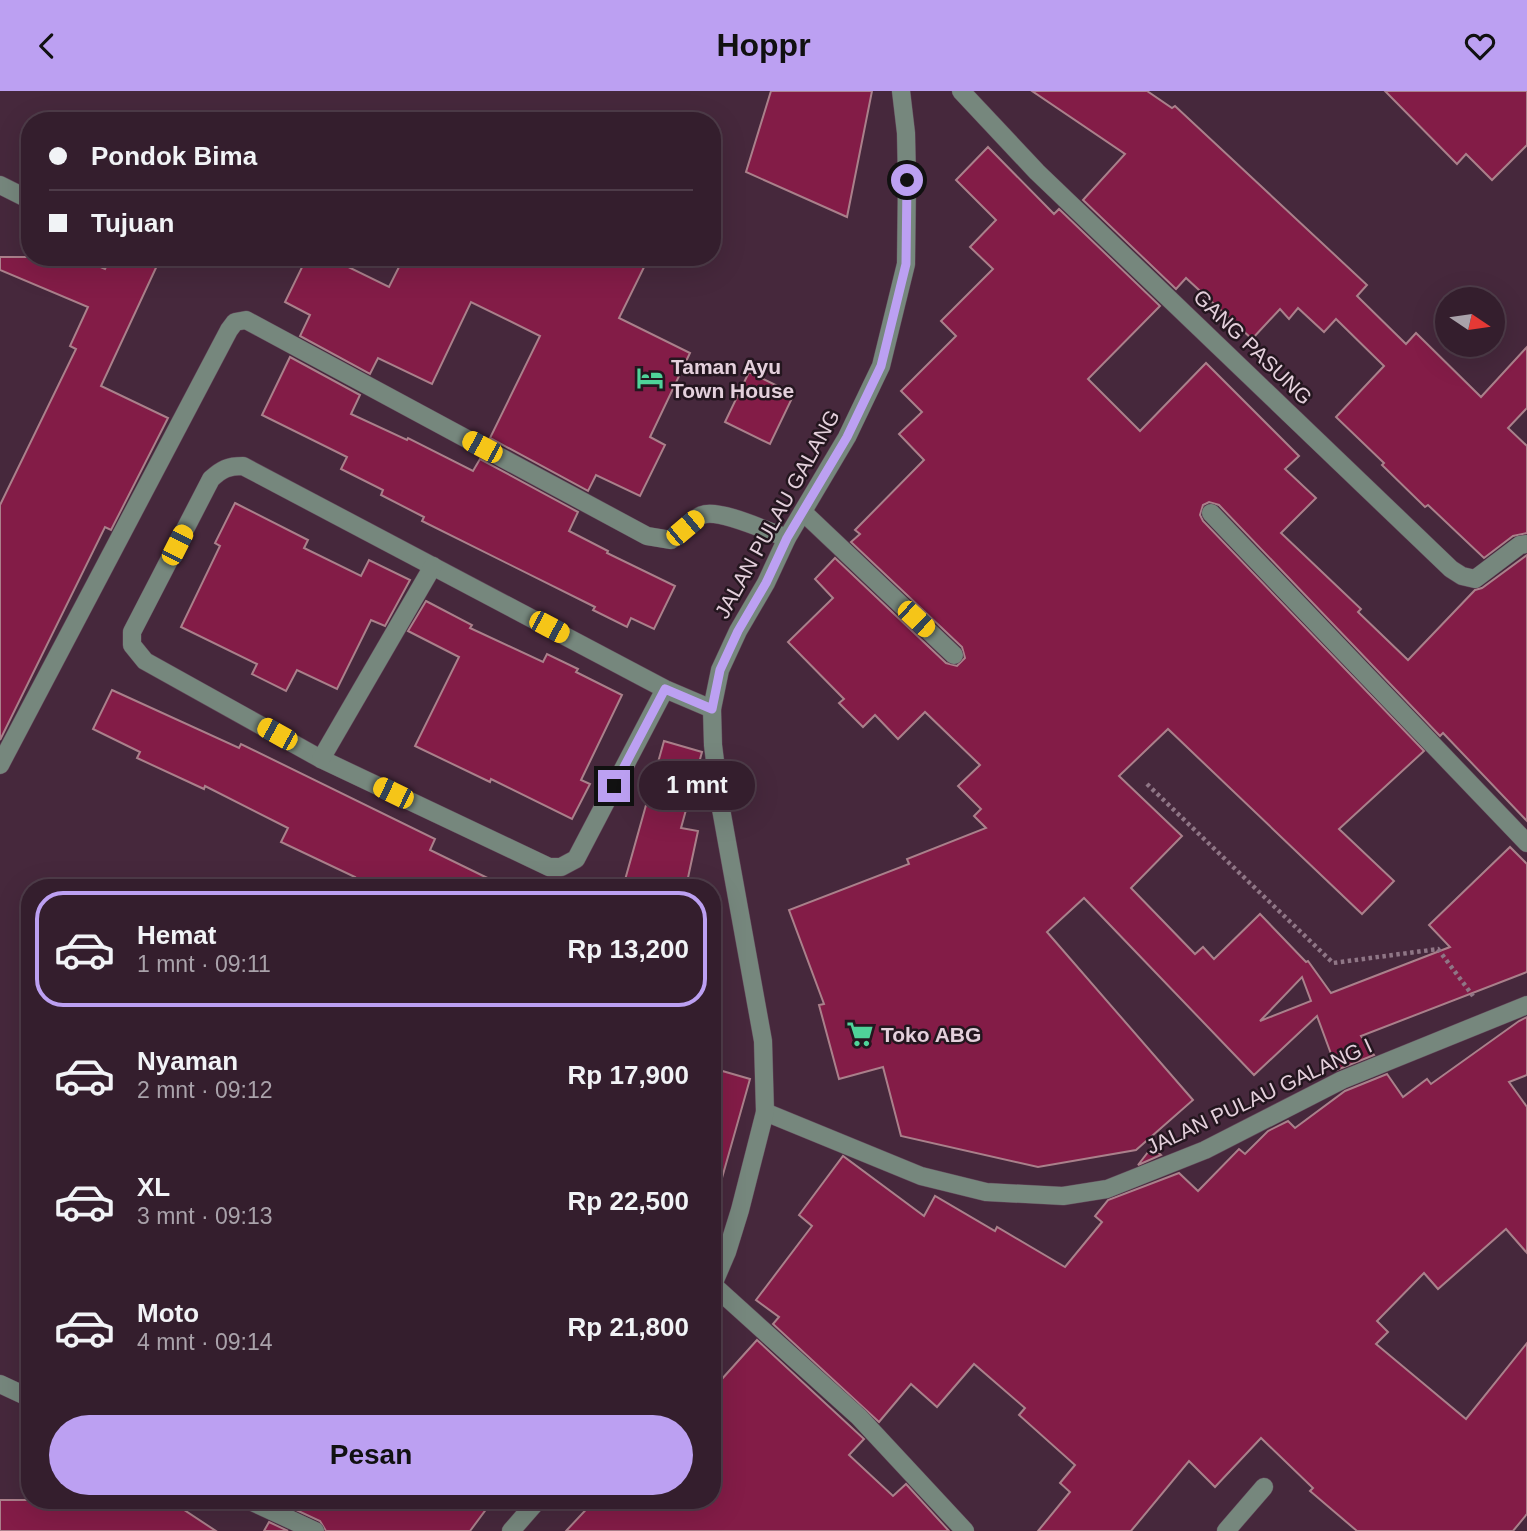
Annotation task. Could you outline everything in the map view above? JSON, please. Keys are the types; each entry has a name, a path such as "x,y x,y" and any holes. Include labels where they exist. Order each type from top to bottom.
{"street":[{"name":"JALAN PULAU GALANG","path":"721,1267 740,1210 765,1112 763,1041 721,809 713,745 712,709 720,670 787,538 847,437 881,366 906,264 906,133 901,91"},
{"name":"GANG PASUNG","path":"961,91 1037,172 1451,569 1462,576 1475,579 1520,545 1527,544"},
{"path":"0,185 21,196"},
{"path":"0,765 222,342 235,322 246,320 647,536 671,540 700,516 708,514 722,516 787,538"},
{"path":"665,689 576,859 561,867 549,867 321,759 145,661 132,645 132,632 211,479 230,466 243,466 665,689 712,709"},
{"path":"803,512 954,655"},
{"path":"1211,513 1527,843"},
{"path":"321,759 433,566"},
{"name":"JALAN PULAU GALANG I","path":"765,1112 921,1176 986,1192 1063,1196 1107,1189 1205,1150 1342,1080 1527,1005"},
{"path":"721,1293 859,1417 965,1531"},
{"path":"0,1384 21,1394"},
{"path":"1226,1531 1264,1487"},
{"path":"267,1509 315,1531"},
{"path":"511,1531 530,1509"}],"path":[{"path":"1147,784 1333,963 1438,949 1490,1020"}],"building":[{"path":"771,91 872,91 847,217 746,172"},
{"path":"1032,91 1147,91 1172,108 1175,106 1367,285 1357,296 1406,344 1416,333 1435,352 1435,357 1440,357 1481,397 1527,347 1527,408 1508,428 1527,446 1527,533 1513,536 1484,558 1428,505 1425,507 1336,417 1384,366 1336,319 1324,332 1298,308 1289,319 1280,309 1252,339 1186,278 1176,289 1083,200 1125,154"},
{"path":"1385,91 1527,91 1527,145 1492,180 1466,154 1457,164"},
{"path":"988,147 1054,214 1059,209 1160,306 1088,379 1140,431 1206,363 1299,456 1285,469 1316,498 1281,533 1361,609 1358,612 1408,660 1475,590 1482,588 1527,555 1527,821 1443,733 1440,736 1219,505 1209,502 1203,505 1200,515 1203,521 1424,751 1339,829 1394,881 1362,914 1168,729 1119,776 1182,836 1131,888 1195,954 1203,947 1214,959 1260,914 1306,962 1308,961 1331,993 1450,947 1429,925 1510,847 1527,864 1527,972 1361,1036 1374,1055 1337,1070 1317,1016 1254,1075 1084,898 1047,932 1193,1100 1136,1150 1038,1167 901,1136 883,1067 839,1079 819,1005 824,1004 789,910 909,864 907,859 986,828 974,816 981,809 958,786 980,765 925,712 898,739 875,715 863,727 839,703 844,699 788,642 833,598 815,579 835,558 946,663 957,666 965,658 962,647 851,542 860,534 855,530 924,460 899,434 922,412 901,391 956,336 941,321 993,269 970,247 996,220 956,180","holes":["1302,977 1311,1001 1260,1021"]},
{"path":"0,257 21,257 21,266 98,266 105,269 106,266 157,266 101,386 168,418 111,530 105,527 0,740 0,505 76,349 70,346 88,307 0,270"},
{"path":"303,266 346,266 389,287 400,266 645,266 619,318 690,353 650,437 665,445 640,496 596,475 588,491 490,438 540,336 471,302 432,384 378,358 370,374 300,336 310,315 285,302"},
{"path":"290,357 360,395 351,414 407,440 408,438 473,471 480,459 578,512 569,531 675,586 654,629 631,618 627,627 593,610 595,607 422,521 424,517 381,495 383,490 341,469 347,457 262,415"},
{"path":"749,372 794,394 770,444 725,422"},
{"path":"235,503 308,540 304,548 361,576 369,560 410,580 385,626 371,620 337,689 297,670 286,691 252,674 257,664 181,627 220,546 215,543"},
{"path":"426,601 472,625 470,628 543,662 547,654 622,695 581,780 590,784 572,819 491,779 490,782 415,746 459,657 408,631"},
{"path":"112,690 239,748 241,744 435,839 430,850 490,879 354,879 355,877 281,842 288,828 205,786 204,789 137,758 140,752 93,729"},
{"path":"664,741 702,752 681,828 698,831 688,879 625,879"},
{"path":"1527,1017 1527,1075 1509,1082 1527,1107 1527,1253 1506,1229 1438,1289 1424,1273 1377,1321 1388,1332 1376,1344 1466,1419 1527,1343 1527,1514 1513,1531 1357,1531 1310,1491 1313,1488 1261,1438 1215,1487 1189,1461 1131,1531 1038,1531 1070,1492 1060,1483 1075,1465 1019,1415 1025,1408 974,1364 937,1407 911,1384 879,1422 773,1324 779,1317 756,1300 812,1226 799,1215 843,1156 924,1216 935,1196 995,1231 997,1227 1065,1267 1102,1222 1095,1216 1108,1200 1179,1173 1198,1191 1239,1149 1245,1154 1268,1131 1288,1121 1295,1128 1345,1091 1387,1074 1403,1097 1427,1079 1431,1084"},
{"path":"721,1071 750,1079 721,1178"},
{"path":"1152,1147 1161,1155 1138,1165"},
{"path":"757,1340 864,1439 849,1455 893,1496 906,1484 949,1531 566,1531 587,1509 721,1509 721,1380"},
{"path":"0,1500 21,1500 21,1509 183,1509 216,1531 0,1531"},
{"path":"294,1509 486,1509 470,1531 326,1531 320,1521"},
{"path":"269,1522 288,1531 264,1531"}],"place":[{"name":"Taman Ayu Town House","path":"650,378"},
{"name":"Toko ABG","path":"860,1034"}],"route":[{"path":"614,786 665,689 712,709 720,670 738,631 766,583 787,538 847,437 881,366 898,299 906,264 907,180"}]}
